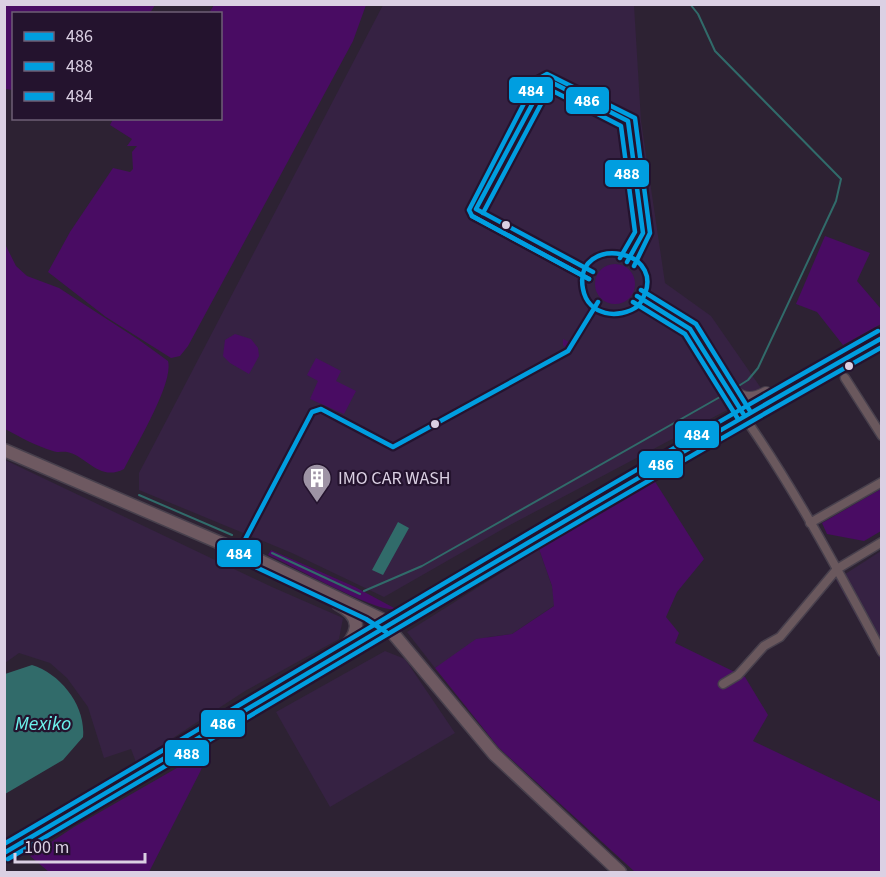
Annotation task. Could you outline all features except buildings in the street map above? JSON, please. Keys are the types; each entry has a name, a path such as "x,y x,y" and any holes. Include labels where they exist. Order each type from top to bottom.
{"main road":[{"path":"4,853 390,627 744,415 882,339"},
{"path":"719,377 740,398 751,401 808,372 841,361"}],"street":[{"path":"845,378 882,436"},
{"path":"730,397 744,415 810,523 882,652"},
{"path":"4,450 314,585 377,616 390,627 494,754 620,873"},
{"path":"810,523 882,482"},
{"path":"723,684 738,675 764,646 780,638 837,569 882,542"},
{"path":"314,585 324,597 345,608 355,618 353,638 334,659"}],"shaded area":[{"path":"5,4 155,4 151,12 12,12 12,90 5,89"},
{"path":"214,5 366,5 353,41 188,346 180,356 171,358 106,317 48,272 70,232 113,168 130,172 133,169 132,152 137,146 127,146 132,139 110,125 112,120 222,120 222,12 210,12"},
{"path":"383,5 634,5 641,121 665,283 711,316 763,391 508,526 384,597 292,553 139,490 139,473"},
{"path":"825,236 870,253 857,281 881,309 881,324 843,345 817,312 796,304"},
{"path":"5,244 16,266 27,276 59,288 168,361 168,371 160,399 124,469 115,472 100,470 74,454 55,452 5,429"},
{"path":"615,264 629,270 635,284 629,298 615,304 601,298 595,284 601,270"},
{"path":"590,306 595,311 574,346 566,348 563,345 563,339 569,342"},
{"path":"235,334 251,339 258,348 259,356 249,374 223,356 225,340"},
{"path":"316,358 341,371 336,381 356,391 344,414 310,399 318,381 307,375"},
{"path":"5,460 272,587 343,618 339,639 245,691 136,762 131,749 104,758 88,707 67,678 50,663 19,653 5,663"},
{"path":"654,480 704,559 677,592 666,617 679,633 675,643 745,677 768,715 753,741 881,802 881,872 635,872 499,748 435,668 476,639 512,634 554,606 552,586 539,549"},
{"path":"881,489 881,531 864,541 827,534 822,523"},
{"path":"539,549 552,586 555,605 512,634 488,637 435,668 407,632"},
{"path":"271,550 355,587 396,609 387,609 372,604 334,588 268,555"},
{"path":"881,551 881,661 836,580"},
{"path":"385,651 405,659 455,733 330,807 276,712"},
{"path":"203,753 205,760 200,772 149,872 49,872 30,856 74,827"}],"water":[{"path":"398,522 409,528 383,575 372,570"},
{"name":"Mexiko","path":"32,665 53,676 70,693 80,714 83,737 63,760 5,794 5,674"}],"waterway":[{"path":"690,4 698,14 715,51 841,179 836,201 758,368 748,380 737,387"},
{"path":"364,591 422,566 727,393"},
{"path":"139,495 232,535"},
{"path":"272,553 360,594"}],"transit line":[{"name":"484","path":"589,279 472,216 469,210 536,80 547,74 635,118 650,233 634,266"},
{"name":"486","path":"476,209 543,84 549,81 628,121 643,233 627,262"},
{"name":"488","path":"483,213 549,89 621,126 635,232 620,258"},
{"name":"486","path":"476,209 593,272"},
{"name":"488","path":"472,216 589,279"},
{"name":"488","path":"638,306 614,314 605,313 591,305 583,289 584,271 592,259 606,254 621,254 635,260 645,270 647,286 639,305"},
{"name":"484","path":"641,290 696,324 750,411"},
{"name":"486","path":"637,296 690,329 744,415"},
{"name":"484","path":"386,632 366,619 243,561 239,556 239,551 312,412 321,409 393,447 568,351 598,302"},
{"name":"488","path":"633,302 685,334 738,419"},
{"name":"484","path":"4,844 549,521 878,331"},
{"name":"486","path":"4,853 551,529 882,338"},
{"name":"488","path":"8,859 553,537 882,347"}],"place":[{"name":"IMO CAR WASH","path":"317,504"}]}
